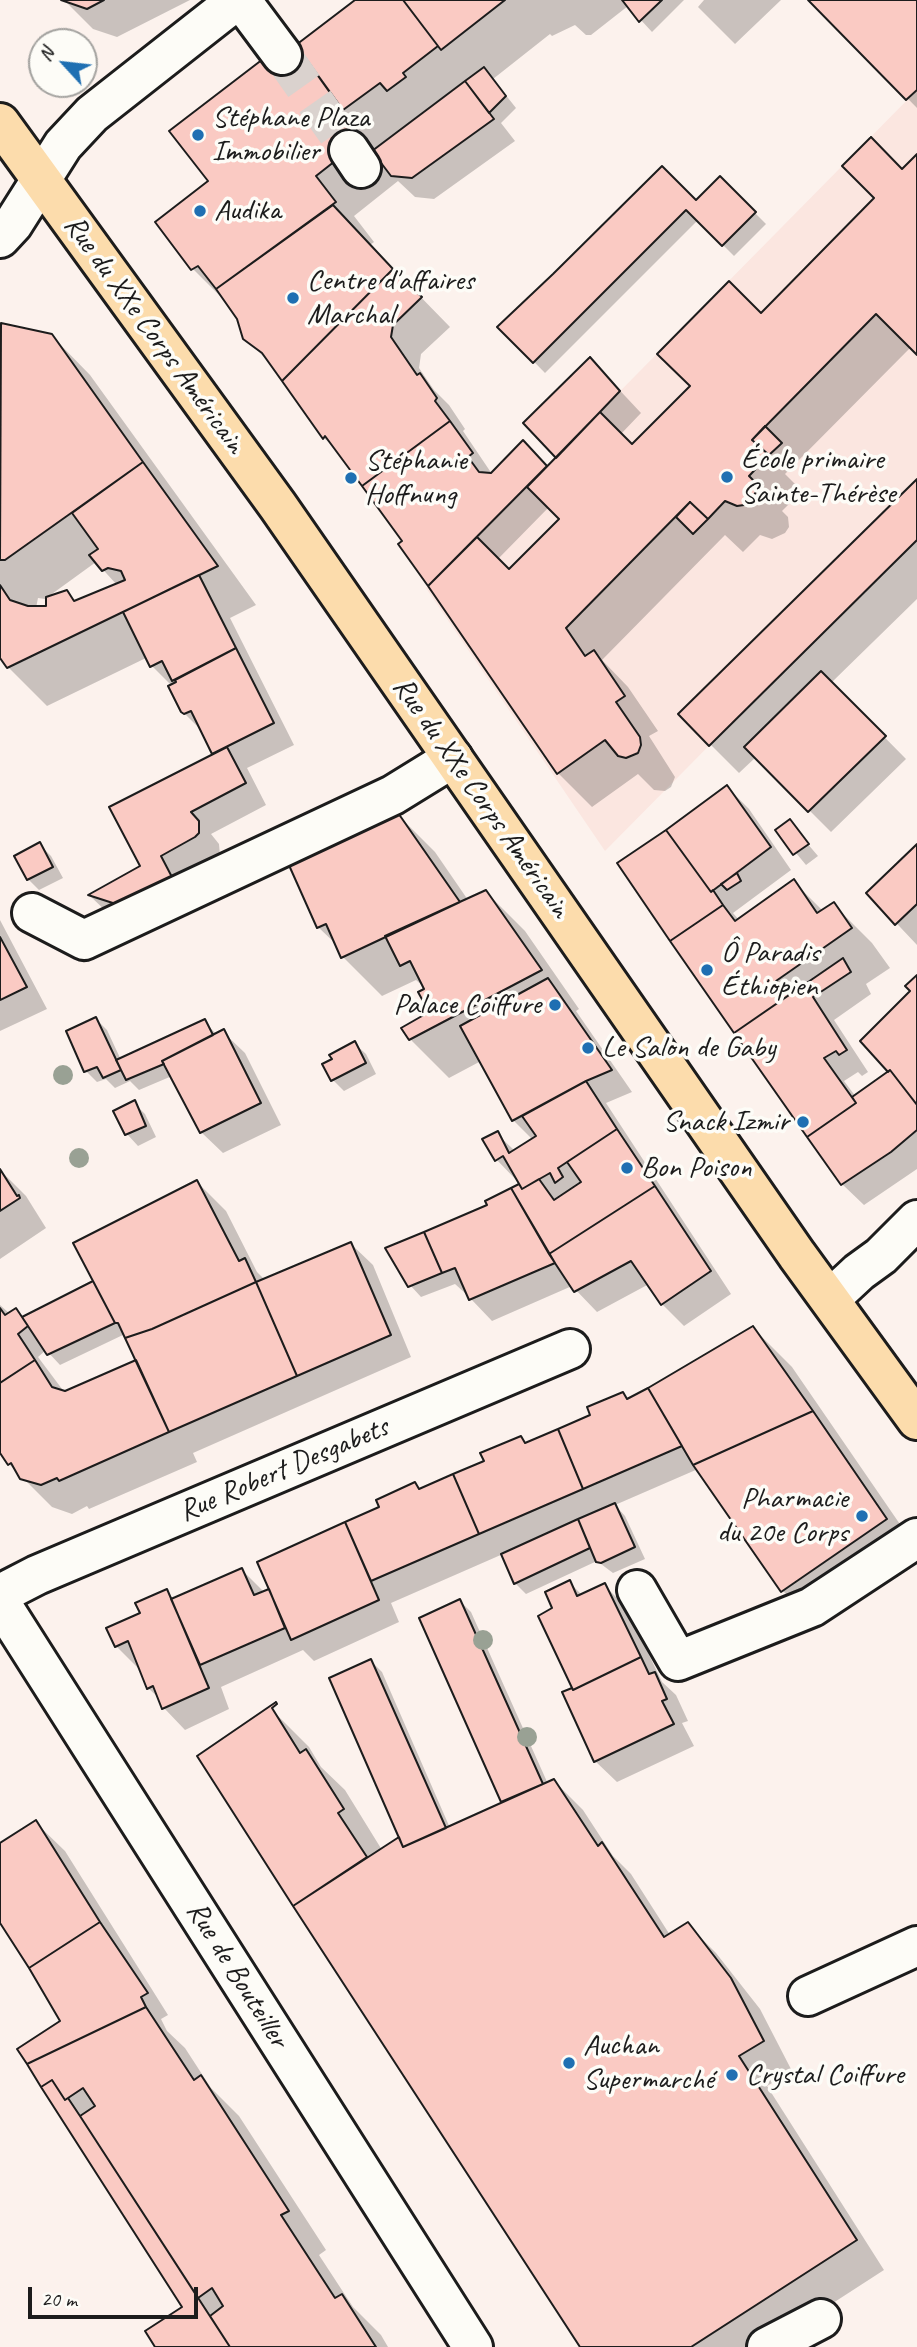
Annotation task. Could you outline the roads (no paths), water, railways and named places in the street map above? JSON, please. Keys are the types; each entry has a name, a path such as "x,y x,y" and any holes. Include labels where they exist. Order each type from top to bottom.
{"main road":[{"name":"Rue du XXe Corps Américain","path":"0,123 278,506 797,1255 917,1420"}],"street":[{"path":"0,239 13,224 63,145 92,114 239,0 282,55"},
{"path":"32,913 84,940 393,795 453,758"},
{"path":"830,1299 881,1256 917,1220"},
{"name":"Rue Robert Desgabets","path":"0,1594 37,1575 570,1349"},
{"path":"637,1590 678,1661 812,1607 917,1538"},
{"name":"Rue de Bouteiller","path":"0,1602 473,2347"},
{"path":"808,1996 917,1946"},
{"path":"767,2347 821,2319"}],"tunnel":[{"path":"282,55 349,150"}],"place":[{"name":"Stéphane Plaza Immobilier","path":"198,135"},
{"name":"Audika","path":"200,211"},
{"name":"Centre d'affaires Marchal","path":"293,298"},
{"name":"École primaire Sainte-Thérèse","path":"727,477"},
{"name":"Stéphanie Hoffnung","path":"351,478"},
{"name":"Ô Paradis Éthiopien","path":"707,970"},
{"name":"Palace Coiffure","path":"555,1005"},
{"name":"Le Salon de Gaby","path":"588,1048"},
{"name":"Snack Izmir","path":"803,1122"},
{"name":"Bon Poison","path":"627,1168"},
{"name":"Pharmacie du 20e Corps","path":"862,1516"},
{"name":"Auchan Supermarché","path":"569,2063"},
{"name":"Crystal Coiffure","path":"732,2075"}]}
